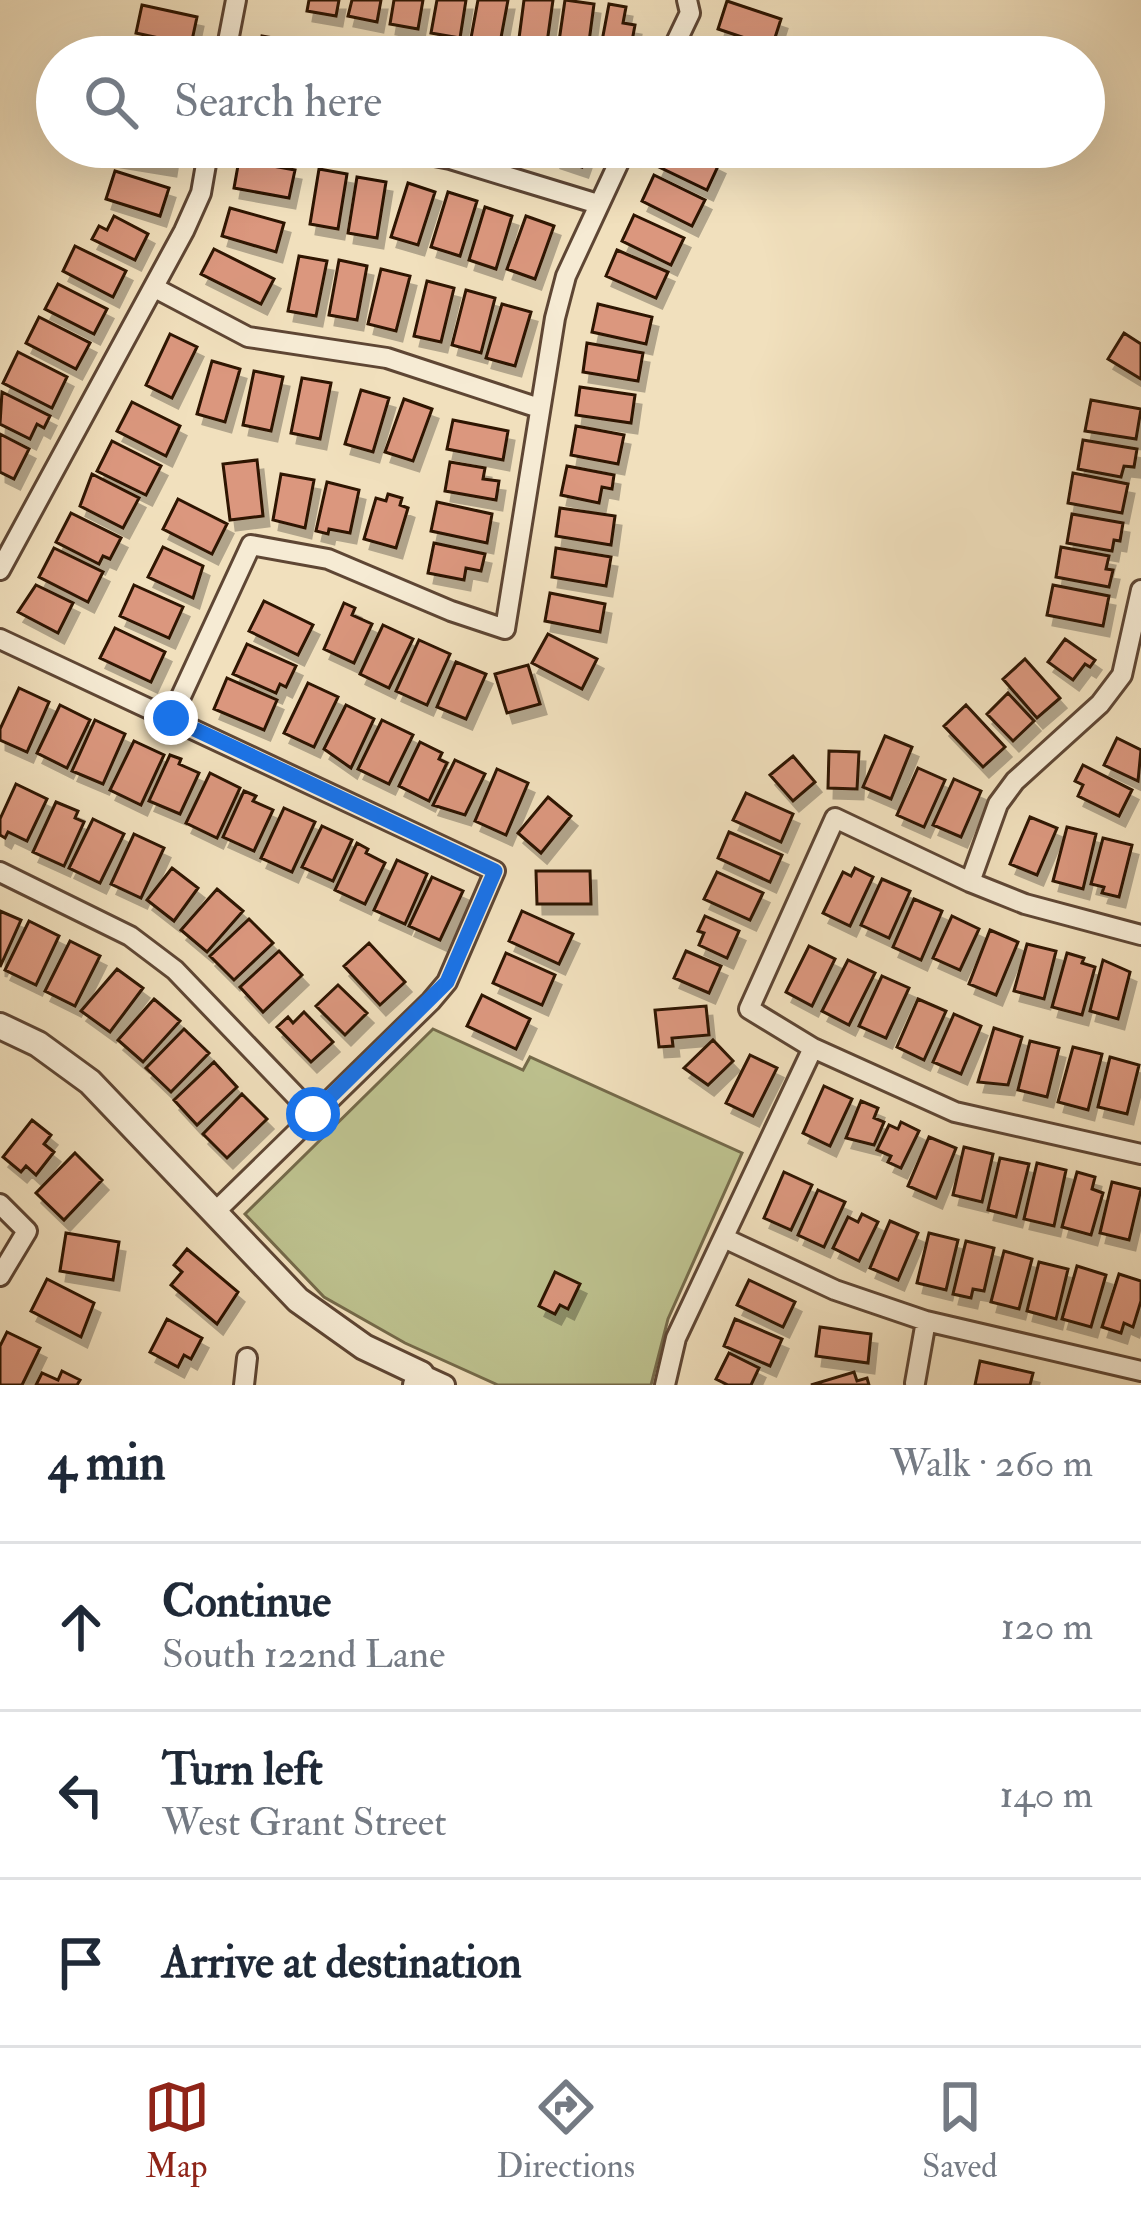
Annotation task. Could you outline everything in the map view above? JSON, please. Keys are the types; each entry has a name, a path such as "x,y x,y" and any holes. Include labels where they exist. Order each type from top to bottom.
{"street":[{"path":"229,36 236,0"},
{"path":"679,36 690,13 687,0"},
{"path":"0,570 155,288 201,193 205,168"},
{"path":"482,168 598,204"},
{"path":"171,718 250,545 328,559 505,629 554,319 566,276 616,168"},
{"path":"155,288 248,337 387,358 539,408"},
{"path":"970,882 998,804 1015,781 1100,704 1122,675 1141,590"},
{"path":"0,639 495,871 447,982 214,1213"},
{"path":"1141,935 1025,904 835,818 749,1009 813,1048 955,1112 1141,1154"},
{"path":"0,872 130,936 175,970 313,1114"},
{"path":"0,1026 38,1044 90,1082 314,1313 418,1379 445,1385"},
{"path":"665,1385 676,1338 813,1048"},
{"path":"0,1204 27,1231 0,1276"},
{"path":"724,1238 835,1290 926,1321 1141,1371"},
{"path":"915,1384 926,1321"},
{"path":"244,1385 247,1358"}],"green space":[{"path":"433,1029 523,1070 530,1057 742,1153 668,1319 651,1385 498,1385 405,1343 324,1297 245,1214"}],"building":[{"path":"309,0 339,0 336,16 307,11"},
{"path":"352,0 381,0 377,22 348,16"},
{"path":"394,0 423,0 418,29 390,24"},
{"path":"437,0 466,0 460,36 431,33"},
{"path":"478,0 508,0 501,36 471,36"},
{"path":"524,0 553,0 548,36 519,36"},
{"path":"565,0 594,4 590,36 560,36"},
{"path":"727,1 781,19 776,36 739,36 718,29"},
{"path":"609,4 626,7 623,23 635,25 633,36 603,36"},
{"path":"142,5 197,17 193,36 136,33"},
{"path":"238,168 295,170 289,198 234,188"},
{"path":"661,168 717,168 707,190"},
{"path":"319,169 347,174 338,229 310,224"},
{"path":"115,171 169,188 160,216 106,199"},
{"path":"654,175 705,200 692,226 642,201"},
{"path":"357,177 386,182 377,238 348,233"},
{"path":"408,183 435,192 418,245 391,237"},
{"path":"448,192 477,201 460,256 431,247"},
{"path":"485,207 512,216 496,269 469,260"},
{"path":"230,208 284,223 276,252 222,236"},
{"path":"634,215 684,238 671,265 622,241"},
{"path":"114,216 148,234 135,260 92,239 99,226 107,230"},
{"path":"526,216 554,226 535,279 507,269"},
{"path":"75,246 126,271 113,297 63,271"},
{"path":"214,249 274,279 261,304 201,274"},
{"path":"617,250 668,272 656,298 606,276"},
{"path":"299,256 327,261 316,316 288,311"},
{"path":"339,260 367,266 357,320 329,315"},
{"path":"381,269 410,276 396,331 368,324"},
{"path":"427,281 454,288 441,342 414,336"},
{"path":"58,284 107,309 94,334 45,309"},
{"path":"466,290 495,298 481,353 452,345"},
{"path":"502,304 531,312 515,366 486,358"},
{"path":"598,304 652,317 646,344 592,332"},
{"path":"39,317 90,343 76,369 26,343"},
{"path":"1124,333 1141,344 1141,379 1108,359"},
{"path":"170,334 197,347 172,398 146,385"},
{"path":"587,343 643,353 638,381 583,372"},
{"path":"18,352 67,377 52,408 3,383"},
{"path":"212,361 240,369 225,422 197,414"},
{"path":"254,371 283,377 271,431 243,425"},
{"path":"302,378 331,383 320,439 291,433"},
{"path":"580,387 635,395 631,423 576,415"},
{"path":"361,390 389,398 373,452 345,444"},
{"path":"2,392 50,416 44,428 37,424 30,439 0,424"},
{"path":"404,399 432,409 413,461 385,452"},
{"path":"1091,400 1141,409 1136,439 1085,431"},
{"path":"132,402 180,426 166,456 117,431"},
{"path":"453,420 508,431 503,460 447,449"},
{"path":"576,426 624,435 618,464 571,455"},
{"path":"0,434 29,449 14,479 0,472"},
{"path":"1083,440 1137,449 1134,467 1124,466 1121,477 1078,469"},
{"path":"112,441 161,466 146,495 97,471"},
{"path":"257,460 263,516 230,520 223,464"},
{"path":"450,462 485,468 483,479 499,481 496,500 445,491"},
{"path":"567,466 614,475 612,489 602,487 599,503 561,495"},
{"path":"1073,473 1128,484 1122,513 1068,503"},
{"path":"92,474 139,498 123,528 80,506"},
{"path":"281,474 314,480 305,528 273,520"},
{"path":"327,482 359,490 350,533 316,531"},
{"path":"388,494 402,498 400,505 408,508 396,548 364,539 376,498 386,501"},
{"path":"178,499 227,524 212,554 163,529"},
{"path":"437,502 492,514 487,543 431,531"},
{"path":"560,508 615,516 611,545 556,536"},
{"path":"71,513 121,538 110,559 103,556 99,564 56,542"},
{"path":"1072,514 1123,523 1120,541 1114,540 1112,551 1067,543"},
{"path":"434,543 485,554 481,571 466,568 464,580 428,573"},
{"path":"163,547 203,566 193,598 148,577"},
{"path":"1061,547 1109,556 1106,569 1113,570 1109,587 1056,577"},
{"path":"54,548 103,572 88,602 39,577"},
{"path":"556,548 611,557 606,586 552,577"},
{"path":"36,585 73,603 58,633 18,612"},
{"path":"134,585 183,607 169,638 120,616"},
{"path":"1053,585 1109,596 1103,626 1047,615"},
{"path":"550,593 605,604 600,632 545,621"},
{"path":"264,601 313,625 298,655 249,631"},
{"path":"344,603 355,608 352,615 372,624 354,663 324,649"},
{"path":"383,625 413,639 389,688 360,674"},
{"path":"115,628 165,652 151,682 100,658"},
{"path":"548,634 597,659 582,689 532,663"},
{"path":"1065,639 1095,660 1090,667 1085,664 1073,680 1048,662"},
{"path":"419,640 450,654 427,705 396,691"},
{"path":"247,644 296,666 286,687 280,684 276,693 233,674"},
{"path":"1025,659 1060,698 1037,718 1003,679"},
{"path":"456,662 486,674 466,719 437,707"},
{"path":"528,665 540,704 507,713 495,674"},
{"path":"227,678 277,700 264,730 214,709"},
{"path":"308,683 338,697 314,747 284,733"},
{"path":"19,688 49,702 27,752 0,740 0,729"},
{"path":"1008,693 1034,721 1013,741 987,714"},
{"path":"60,705 90,720 67,768 37,753"},
{"path":"346,705 374,719 351,768 324,749"},
{"path":"966,705 1005,747 983,767 944,726"},
{"path":"95,720 125,734 103,784 72,771"},
{"path":"382,720 413,735 389,784 358,769"},
{"path":"885,736 912,747 891,799 863,787"},
{"path":"1117,738 1141,750 1138,781 1104,765"},
{"path":"134,741 164,755 141,805 110,790"},
{"path":"420,742 442,753 439,759 447,763 429,801 399,786"},
{"path":"829,751 859,752 857,789 828,788"},
{"path":"170,755 199,773 180,814 149,801"},
{"path":"793,756 815,782 793,801 770,775"},
{"path":"455,760 485,774 465,815 433,805"},
{"path":"1083,765 1132,790 1119,816 1078,796 1083,785 1075,781"},
{"path":"918,768 945,780 924,827 897,815"},
{"path":"497,769 528,783 506,835 475,821"},
{"path":"210,773 240,788 217,838 186,823"},
{"path":"954,779 981,791 961,837 933,825"},
{"path":"16,784 47,799 27,841 8,832 5,838 0,835 0,819"},
{"path":"244,791 273,810 254,851 223,837"},
{"path":"746,793 793,814 781,842 733,820"},
{"path":"548,797 571,816 541,853 518,833"},
{"path":"56,802 78,811 75,818 84,822 64,866 33,852"},
{"path":"284,808 315,822 292,872 261,858"},
{"path":"1030,817 1057,828 1037,875 1010,864"},
{"path":"93,819 124,834 100,883 69,868"},
{"path":"322,826 352,840 333,881 302,867"},
{"path":"1067,827 1096,834 1083,889 1053,881"},
{"path":"729,832 782,855 770,882 718,858"},
{"path":"134,834 164,848 141,898 111,884"},
{"path":"1103,838 1132,845 1119,897 1091,884"},
{"path":"357,843 385,863 365,904 335,890"},
{"path":"397,860 427,874 405,924 374,910"},
{"path":"172,868 198,888 174,921 147,900"},
{"path":"855,868 873,877 850,926 823,913 843,872 851,876"},
{"path":"536,871 590,871 591,904 537,904"},
{"path":"717,872 763,893 750,920 704,899"},
{"path":"432,877 463,891 440,940 409,926"},
{"path":"882,879 910,891 889,938 861,925"},
{"path":"217,889 243,911 207,952 181,930"},
{"path":"914,899 942,911 921,960 893,947"},
{"path":"0,911 21,920 0,967"},
{"path":"522,911 573,934 559,964 509,941"},
{"path":"705,916 739,931 727,958 699,945 704,933 698,931"},
{"path":"952,916 979,929 960,970 933,958"},
{"path":"249,919 273,943 234,980 210,956"},
{"path":"29,921 59,936 36,985 5,970"},
{"path":"990,930 1018,942 996,995 969,984"},
{"path":"70,941 100,956 75,1006 45,991"},
{"path":"369,943 405,982 380,1005 344,966"},
{"path":"1027,944 1056,951 1044,999 1014,991"},
{"path":"809,946 835,959 812,1006 786,992"},
{"path":"279,951 302,975 263,1012 240,987"},
{"path":"686,951 721,966 709,993 674,978"},
{"path":"506,953 555,975 542,1005 493,983"},
{"path":"1067,953 1095,967 1082,1015 1052,1007"},
{"path":"848,960 875,973 849,1025 822,1011"},
{"path":"1103,960 1130,972 1118,1019 1090,1011"},
{"path":"117,969 143,988 110,1032 81,1011"},
{"path":"882,976 909,988 886,1038 859,1026"},
{"path":"338,985 367,1013 345,1035 316,1006"},
{"path":"482,995 530,1019 516,1049 467,1026"},
{"path":"154,999 180,1021 143,1062 118,1040"},
{"path":"918,999 946,1011 924,1060 897,1047"},
{"path":"706,1006 709,1035 672,1038 673,1046 659,1047 655,1010"},
{"path":"304,1012 333,1042 311,1062 277,1027 288,1017 293,1023"},
{"path":"954,1014 981,1026 961,1074 933,1062"},
{"path":"994,1028 1022,1037 1008,1085 978,1082"},
{"path":"184,1029 209,1053 171,1092 146,1068"},
{"path":"713,1040 733,1061 708,1085 684,1068"},
{"path":"1030,1041 1059,1048 1047,1097 1018,1090"},
{"path":"1073,1047 1102,1054 1088,1110 1058,1102"},
{"path":"750,1055 777,1068 753,1116 726,1103"},
{"path":"1110,1057 1139,1065 1127,1114 1098,1107"},
{"path":"214,1062 237,1087 197,1125 174,1100"},
{"path":"824,1086 852,1099 830,1146 803,1133"},
{"path":"242,1094 267,1119 227,1158 203,1134"},
{"path":"861,1101 878,1108 874,1118 884,1122 874,1145 846,1138"},
{"path":"32,1120 51,1135 44,1144 54,1152 36,1175 26,1166 21,1172 3,1157"},
{"path":"901,1122 919,1131 901,1168 877,1150 889,1125 898,1129"},
{"path":"929,1137 956,1148 936,1198 908,1186"},
{"path":"964,1147 993,1154 982,1202 953,1195"},
{"path":"75,1153 102,1180 64,1220 36,1193"},
{"path":"1000,1158 1029,1164 1016,1217 988,1210"},
{"path":"1037,1163 1066,1170 1054,1226 1024,1219"},
{"path":"784,1172 812,1185 791,1230 764,1218"},
{"path":"1077,1172 1095,1177 1092,1189 1103,1193 1091,1235 1062,1227"},
{"path":"1112,1182 1141,1189 1129,1240 1100,1233"},
{"path":"818,1190 845,1202 824,1247 798,1235"},
{"path":"862,1214 878,1222 859,1261 833,1248 848,1217 858,1222"},
{"path":"890,1221 918,1233 898,1280 870,1268"},
{"path":"66,1233 119,1242 113,1280 60,1271"},
{"path":"929,1233 958,1240 946,1290 917,1283"},
{"path":"966,1241 994,1248 984,1291 973,1289 971,1298 953,1294"},
{"path":"187,1249 238,1292 217,1324 171,1285 182,1272 174,1265"},
{"path":"1004,1251 1032,1259 1019,1309 991,1302"},
{"path":"1039,1262 1068,1269 1056,1319 1027,1311"},
{"path":"1077,1266 1106,1275 1091,1327 1062,1319"},
{"path":"555,1272 580,1284 568,1309 560,1305 555,1314 539,1306"},
{"path":"1119,1274 1141,1281 1133,1327 1124,1323 1121,1333 1102,1327"},
{"path":"47,1279 94,1303 81,1337 31,1311"},
{"path":"749,1280 795,1302 783,1327 737,1305"},
{"path":"167,1319 202,1338 191,1359 184,1355 178,1367 150,1352"},
{"path":"735,1319 782,1339 770,1366 724,1346"},
{"path":"820,1327 871,1334 868,1363 816,1356"},
{"path":"7,1332 40,1348 22,1385 0,1385 0,1346"},
{"path":"729,1353 759,1368 751,1385 728,1385 716,1379"},
{"path":"980,1361 1033,1373 1030,1385 975,1385"},
{"path":"62,1371 80,1380 77,1385 36,1385 42,1373 58,1380"},
{"path":"854,1372 857,1381 867,1378 869,1385 811,1385"}],"route":[{"path":"171,718 495,871 447,982 313,1114"}]}
